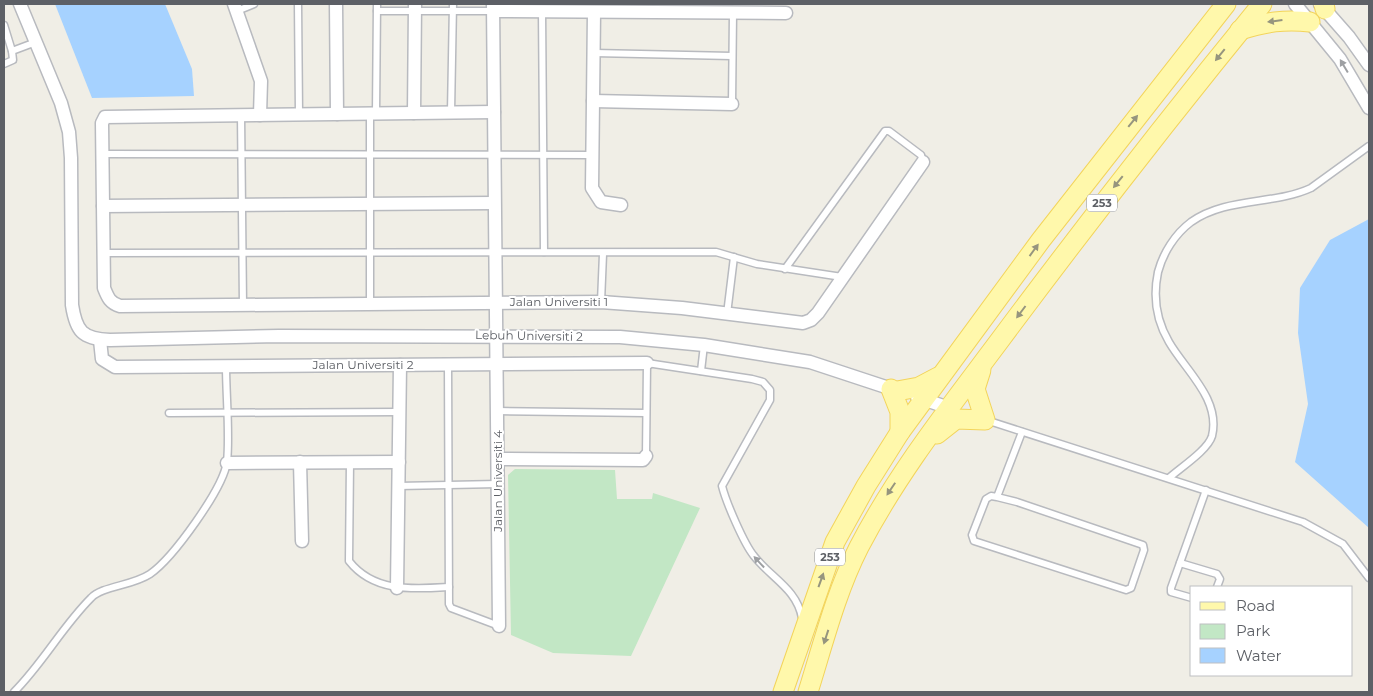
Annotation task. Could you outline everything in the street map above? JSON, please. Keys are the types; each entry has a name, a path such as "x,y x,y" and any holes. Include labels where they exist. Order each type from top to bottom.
{"main road":[{"name":"253","path":"783,692 835,542 866,486 900,432 1041,240 1226,4"},
{"name":"253","path":"808,692 837,603 858,549 886,497 918,449 1098,208 1262,4"},
{"path":"1240,30 1264,23 1287,20 1310,22"},
{"path":"918,449 956,419 985,420 975,389 984,361"},
{"path":"900,432 900,412 894,390 919,387 943,374"}],"street":[{"path":"20,4 61,103 69,132 71,158 71,290 76,326 83,334 100,340"},
{"path":"336,4 336,114"},
{"path":"1295,4 1340,59 1369,108"},
{"path":"1323,5 1369,64"},
{"path":"235,7 261,81 260,115"},
{"path":"493,7 542,12 733,13 786,8"},
{"name":"Jalan Universiti 4","path":"493,7 495,302 498,336 499,626"},
{"path":"414,113 415,8"},
{"path":"594,12 592,188 601,202 621,204"},
{"path":"593,101 732,104"},
{"path":"104,253 102,123 104,116 494,112"},
{"name":"Jalan Universiti 1","path":"104,253 104,288 112,303 120,306 601,302 650,304 803,323 811,320 818,313 923,162"},
{"path":"103,206 494,203"},
{"name":"Lebuh Universiti 2","path":"100,340 498,336 620,337 704,345 810,362 949,408"},
{"name":"Jalan Universiti 2","path":"100,340 102,359 115,367 646,363"},
{"path":"397,588 400,365"},
{"path":"498,459 643,460 646,456"},
{"path":"300,462 302,541"},
{"path":"227,463 399,462"}],"lane":[{"path":"235,7 254,4"},
{"path":"298,4 299,114"},
{"path":"451,112 453,7"},
{"path":"370,303 370,154 377,8 493,7"},
{"path":"542,12 544,252"},
{"path":"732,104 733,13"},
{"path":"4,25 14,60 4,64"},
{"path":"12,51 36,42"},
{"path":"594,53 732,56"},
{"path":"241,115 243,305"},
{"path":"785,269 885,131 889,131 921,155 923,162"},
{"path":"1169,478 1207,446 1212,437 1213,426 1206,398 1200,385 1168,340 1158,316 1155,301 1156,285 1160,263 1167,249 1177,235 1191,222 1208,213 1254,201 1301,193 1369,146"},
{"path":"102,154 593,155"},
{"path":"104,253 544,252 603,254 716,252 746,262 842,277"},
{"path":"601,302 603,254"},
{"path":"727,314 734,257"},
{"path":"701,371 704,345"},
{"path":"646,456 646,363 763,382 770,390 770,400 722,486 752,554 790,590 800,604 804,629"},
{"path":"448,365 449,586 451,608 499,626"},
{"path":"14,692 50,651 71,620 91,598 98,592 140,580 166,559 196,521 227,463 226,366"},
{"path":"949,408 1290,517 1334,538 1352,554 1369,578"},
{"path":"498,411 646,413"},
{"path":"168,413 399,412"},
{"path":"997,497 1022,432"},
{"path":"350,462 349,561 355,568 375,582 397,588 449,586"},
{"path":"398,486 498,484"},
{"path":"1190,597 1171,590 1206,490"},
{"path":"991,496 997,497 1143,545 1144,550 1131,588 1126,590 974,541 972,535 986,499 991,496"},
{"path":"1180,563 1217,574 1220,579 1217,586"}],"green space":[{"path":"515,469 615,470 617,499 652,499 653,493 700,508 631,656 553,653 511,635 508,475"}],"water":[{"path":"55,4 165,4 192,69 194,96 92,98"},
{"path":"1369,219 1369,528 1295,462 1308,404 1298,333 1300,288 1330,240"}]}
